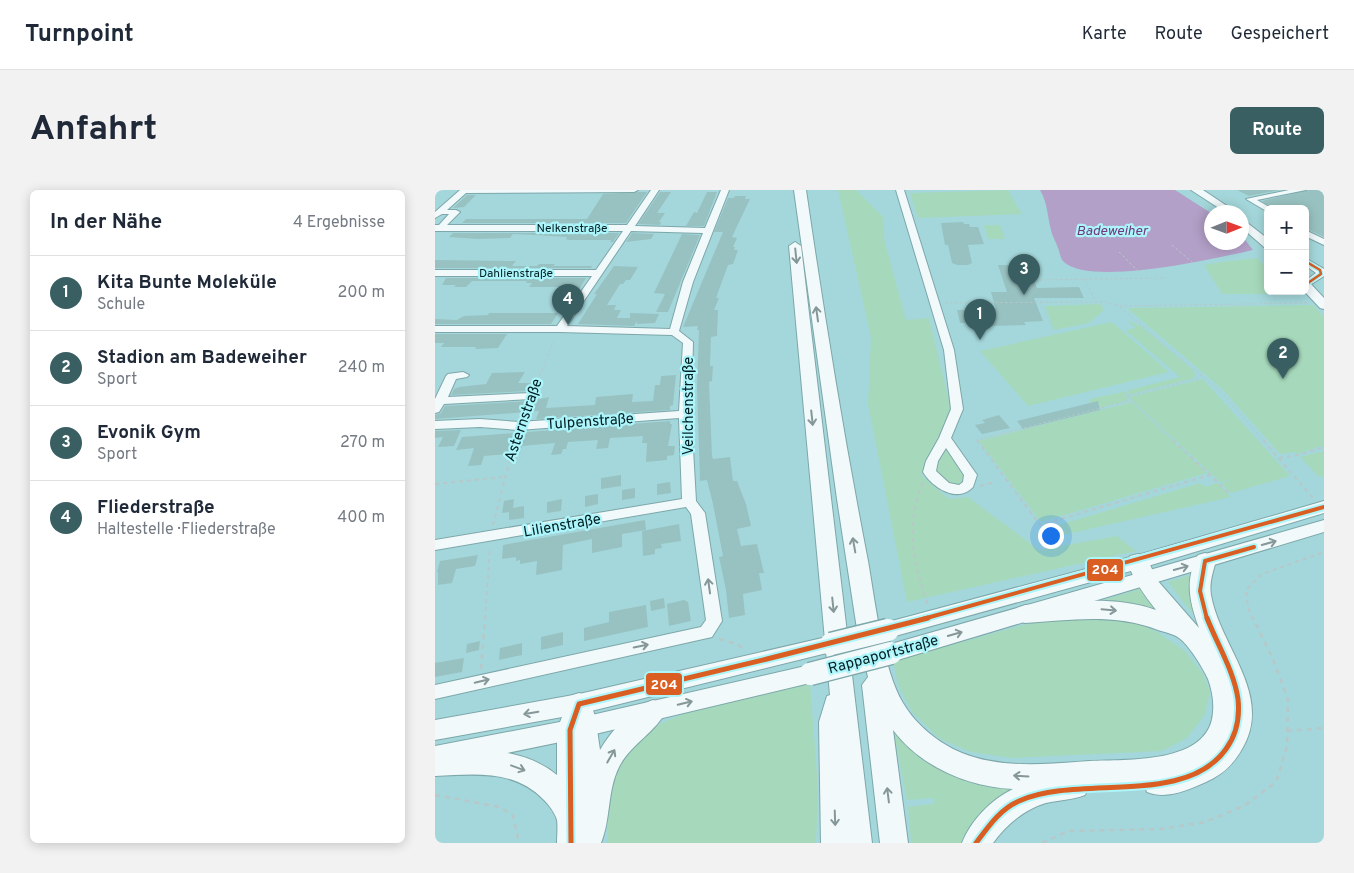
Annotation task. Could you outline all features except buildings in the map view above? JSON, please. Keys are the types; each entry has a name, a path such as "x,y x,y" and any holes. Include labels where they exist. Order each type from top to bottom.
{"highway":[{"path":"789,190 858,843"},
{"path":"801,190 823,362 862,593 877,668 887,700 918,741 939,755 963,767 995,774 1029,776 1157,770 1176,765 1202,754 1210,748 1221,731 1226,714 1225,696 1221,680 1213,665 1185,630 1146,572"},
{"path":"975,843 987,825 1011,804 1044,791 1070,786 1165,782 1188,777 1215,763 1230,746 1240,722 1238,692 1201,602 1199,588 1205,561"},
{"path":"1146,572 1225,663"},
{"path":"862,593 894,843"},
{"path":"1025,614 1102,609 1142,614 1185,630"},
{"path":"835,843 832,722 841,683"},
{"path":"580,835 607,762 619,743 653,711"},
{"path":"578,720 588,750 580,835"},
{"path":"435,763 485,761 516,766 541,778 558,795 580,835"}],"main road":[{"path":"1195,190 1220,205"},
{"path":"1249,228 1264,241"},
{"path":"1309,286 1323,304"},
{"name":"Rappaportstraße","path":"435,730 578,720 653,711 810,674 891,653 1025,614 1146,572 1324,506"},
{"name":"Rappaportstraße","path":"435,757 578,720 749,664 933,618 1205,561 1324,526"}],"street":[{"path":"437,214 464,190 634,190"},
{"path":"560,329 655,190"},
{"path":"435,329 560,329 675,332 688,282 725,190"},
{"path":"899,190 949,350 957,409 945,438 932,460 929,472 942,486 962,490 968,487 971,482 971,475 945,438"},
{"path":"1264,208 1250,199 1302,190"},
{"path":"437,214 456,212 439,226"},
{"name":"Nelkenstraße","path":"439,226 629,228 709,231"},
{"path":"1309,234 1324,242"},
{"path":"1309,264 1324,262"},
{"path":"1309,264 1320,270 1321,274 1309,283"},
{"name":"Dahlienstraße","path":"435,273 597,273"},
{"name":"Veilchenstraße","path":"675,332 688,342 685,414 689,502 698,513 714,621 706,632"},
{"path":"437,405 452,376 463,375"},
{"path":"437,405 531,396"},
{"name":"Tulpenstraße","path":"435,425 480,424 519,426 685,414"},
{"name":"Lilienstraße","path":"435,545 689,502"},
{"path":"435,692 706,632"}],"path":[{"path":"1172,246 1193,264"},
{"path":"1119,252 1140,273"},
{"path":"1035,280 1166,278"},
{"path":"1085,279 1096,302"},
{"path":"935,302 1106,302 1120,306 1323,304"},
{"path":"1041,302 1053,330"},
{"path":"1120,306 1204,375 1307,491"},
{"name":"Asternstraße","path":"481,681 490,537 504,477 519,426 545,360 560,329"},
{"path":"1127,396 1196,379 1204,375"},
{"path":"1127,396 1128,390"},
{"path":"1127,396 1230,494"},
{"path":"1132,400 977,440 1040,525 1210,475"},
{"path":"1279,458 1298,456 1324,447"},
{"path":"929,472 914,502 911,543 916,572 933,618"},
{"path":"435,484 504,477"},
{"path":"706,632 722,641 726,640 737,644 746,651 749,664"},
{"path":"1287,731 1324,728"},
{"path":"435,795 500,807 513,816 519,843"}],"green space":[{"path":"838,190 856,190 883,217 884,239 906,320 929,318 951,409 921,475 949,499 968,497 1039,550 1117,536 1136,551 907,602 868,404 871,337"},
{"path":"1008,190 1022,214 918,218 910,193"},
{"path":"984,225 1000,225 1005,239 988,239"},
{"path":"1257,258 1264,266 1264,294 1222,294 1204,265"},
{"path":"1101,304 1104,310 1089,323 1054,330 1045,306"},
{"path":"1313,305 1324,317 1324,447 1321,446 1297,454 1294,452 1280,454 1222,389 1127,308"},
{"path":"1127,320 1142,327 1193,370 1194,378 1128,395 1129,390 1180,377 1125,330 1136,328"},
{"path":"1112,322 1169,372 1028,406 980,351"},
{"path":"1203,379 1290,476 1231,493 1221,483 1233,479 1220,482 1129,397"},
{"path":"1127,391 1125,396 1129,400 1095,409 1090,403 1090,399"},
{"path":"1132,402 1207,473 1041,522 979,441"},
{"path":"945,446 965,474 965,480 956,486 949,484 936,474 936,463"},
{"path":"1324,451 1324,476 1319,477 1300,457"},
{"path":"1200,483 1205,487 1217,483 1231,497 1063,535 1049,528"},
{"path":"1193,574 1197,619 1168,582"},
{"path":"1143,588 1166,616 1097,602"},
{"path":"1084,615 1137,623 1157,632 1185,651 1203,674 1210,692 1204,716 1187,738 1162,751 1011,758 971,752 940,739 912,712 898,684 893,661 1023,625"},
{"path":"810,683 818,788 816,843 607,843 608,807 612,780 624,755 641,735 664,722 704,707"},
{"path":"893,727 903,733 1042,782 980,819 961,843 911,843 908,807 933,804 934,798 907,800"}],"water":[{"name":"Badeweiher","path":"1040,190 1175,190 1204,209 1204,250 1249,250 1249,245 1253,250 1155,268 1100,272 1078,269 1062,259 1052,232 1043,195"}],"transit line":[{"name":"204","path":"1309,263 1320,270 1321,274 1309,282"},
{"name":"204","path":"571,843 570,730 579,704 860,636 1139,560 1324,507"},
{"name":"204","path":"976,843 995,819 1006,809 1019,801 1042,793 1068,789 1152,784 1178,780 1201,772 1219,759 1233,739 1239,718 1238,698 1232,677 1205,612 1200,591 1201,579 1205,561 1254,547"}],"place":[{"name":"Evonik Gym","path":"1024,295"},
{"name":"Fliederstraße","path":"568,325"},
{"name":"Kita Bunte Moleküle","path":"980,340"},
{"name":"Stadion am Badeweiher","path":"1283,379"}]}
